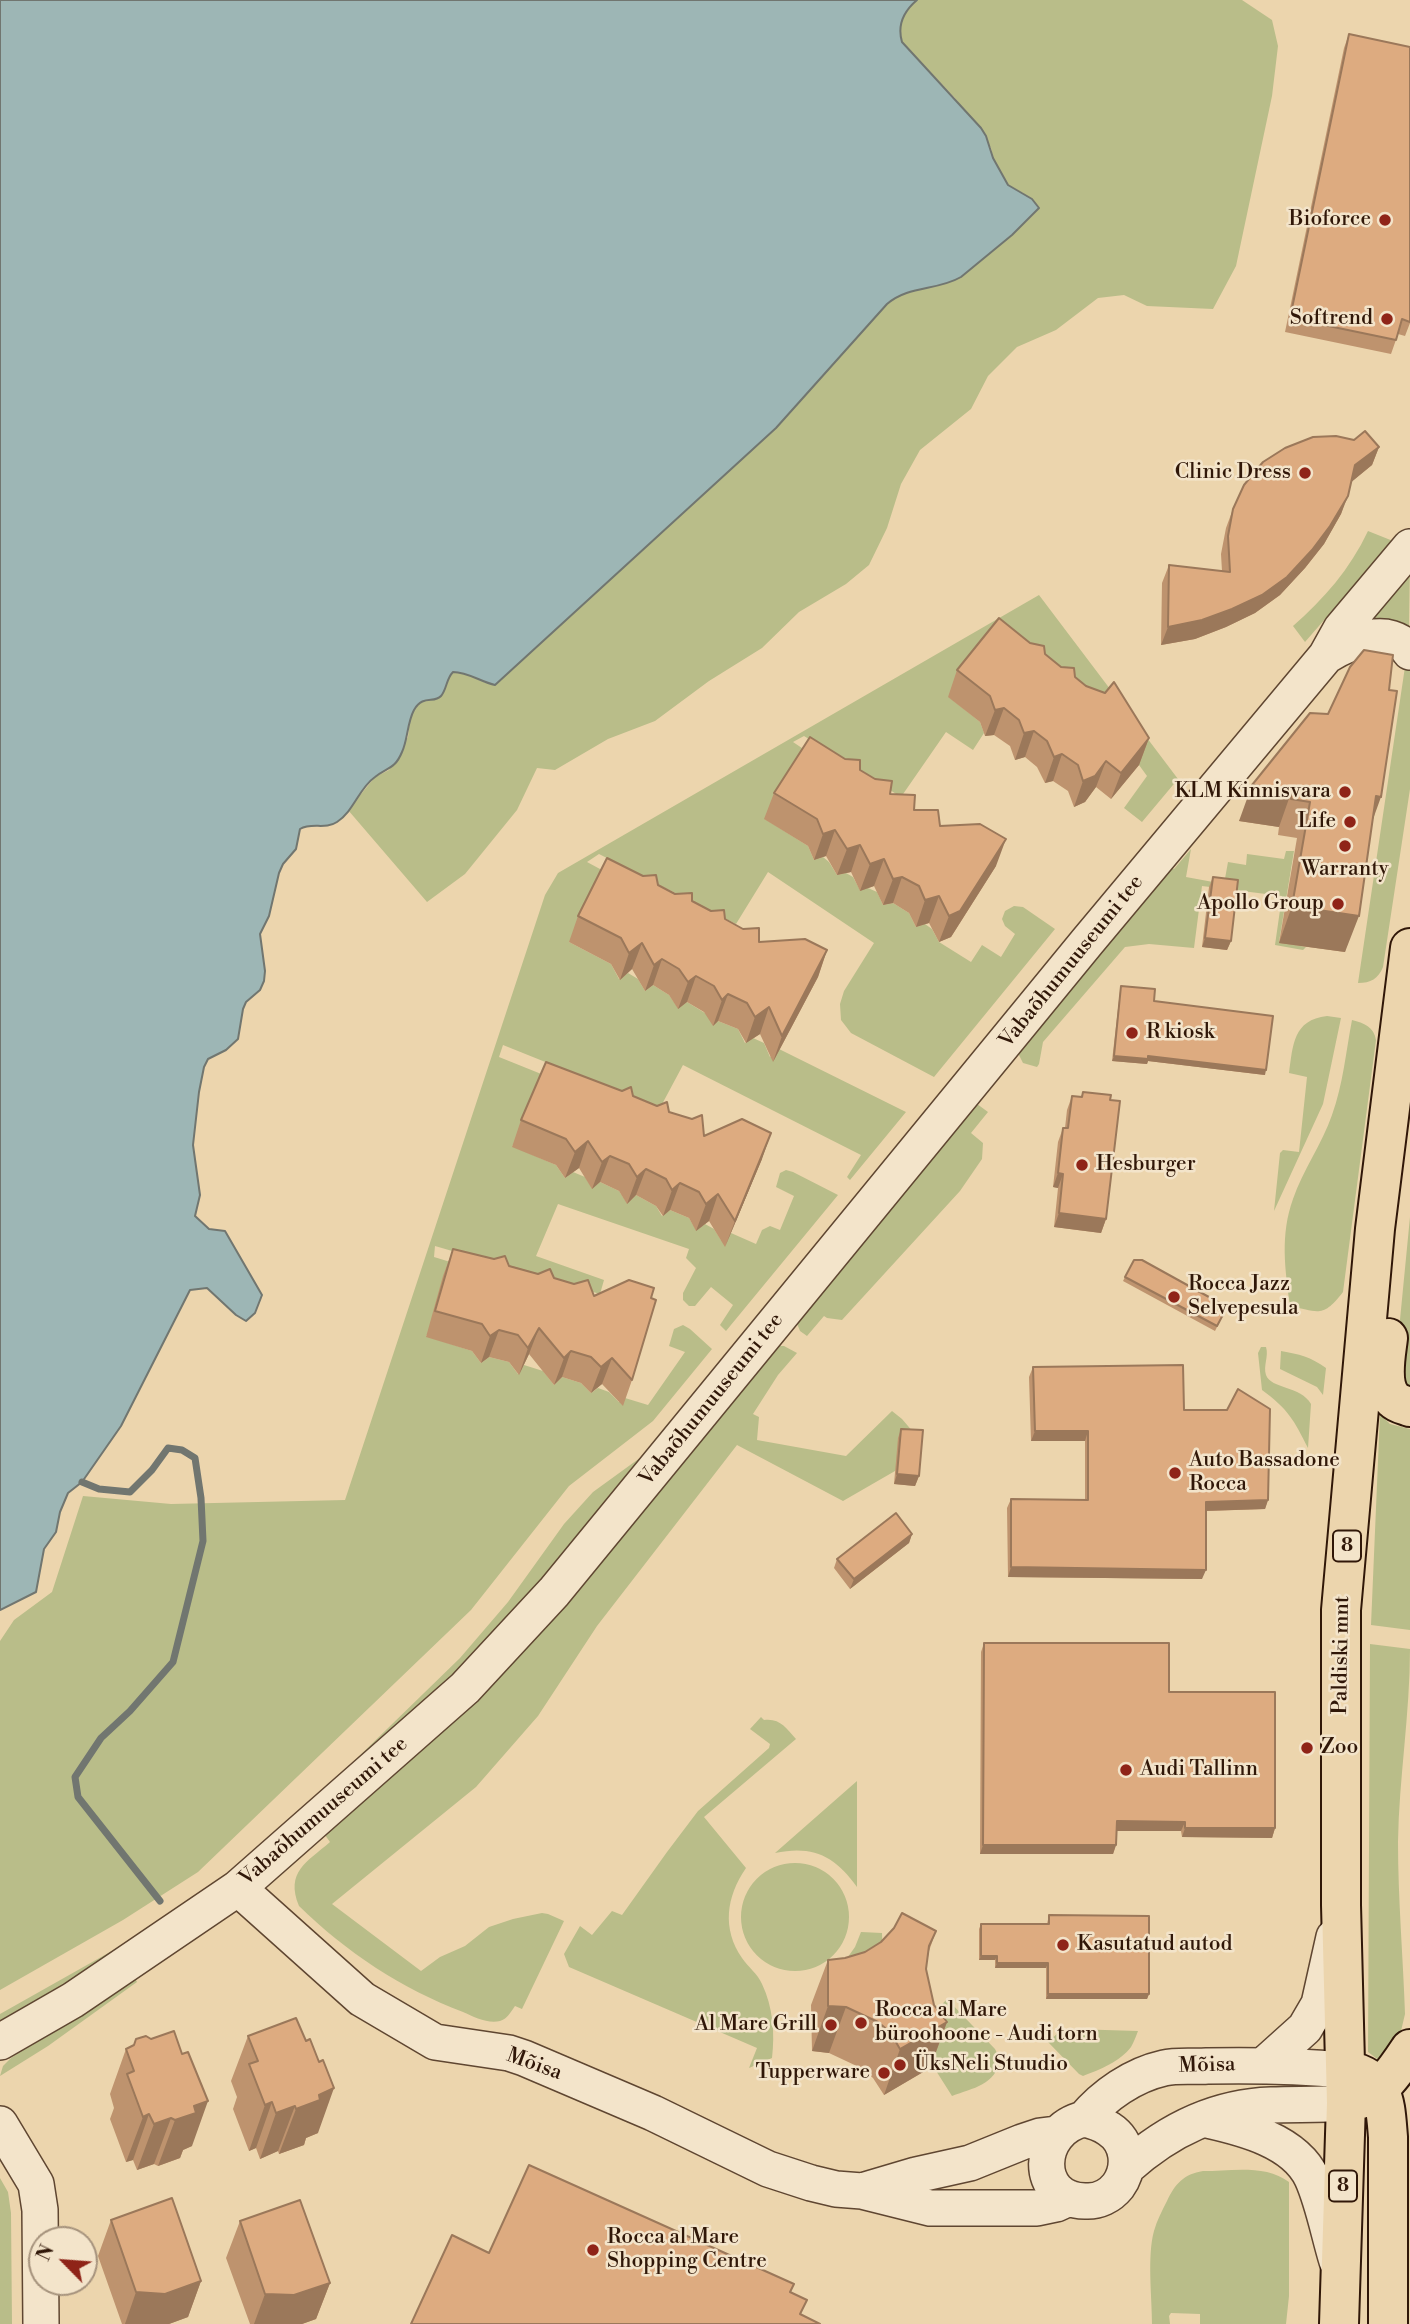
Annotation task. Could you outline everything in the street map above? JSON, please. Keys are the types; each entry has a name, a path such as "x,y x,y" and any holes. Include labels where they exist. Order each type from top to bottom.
{"main road":[{"name":"Paldiski mnt","path":"1339,2324 1346,2087 1341,1905 1341,1611 1375,1229 1410,948"},
{"path":"1375,1229 1390,1301 1385,1370 1387,1391 1395,1401 1410,1407"},
{"path":"1380,2088 1410,2049"},
{"path":"1346,2087 1357,2072 1372,2080 1380,2088 1385,2108 1388,2137 1388,2324"}],"street":[{"name":"Vabaõhumuuseumi tee","path":"0,2042 73,2000 239,1888 465,1688 554,1592 1087,942 1326,656 1342,629 1410,547"},
{"path":"1326,656 1346,644 1368,638 1389,639 1406,646 1410,652"},
{"name":"Mõisa","path":"239,1888 362,1999 435,2042 509,2053 524,2058 653,2113 768,2169 811,2183 862,2191 930,2208 1037,2208 1069,2198"},
{"path":"1265,2064 1305,2028 1319,2004 1341,1905"},
{"name":"Mõisa","path":"862,2191 970,2163 1070,2126 1111,2093 1135,2079 1165,2067 1265,2064 1346,2087"},
{"name":"Mõisa","path":"1126,2168 1147,2148 1172,2132 1204,2119 1236,2109 1272,2105 1346,2087"},
{"path":"1204,2119 1246,2129 1277,2144 1297,2160 1311,2177 1339,2269"},
{"path":"0,2124 36,2184 40,2210 41,2324"},
{"path":"1070,2126 1111,2129 1121,2140 1126,2154 1126,2168 1115,2190 1093,2201 1080,2201 1069,2198 1052,2184 1048,2174 1047,2151 1070,2126"}],"green space":[{"path":"917,0 1242,0 1272,20 1278,46 1272,96 1236,266 1213,309 1147,306 1124,295 1098,298 1056,330 1017,347 988,376 971,409 920,450 901,484 887,528 869,565 846,584 799,612 762,648 709,681 655,721 608,739 555,770 537,768 517,810 465,874 427,902 348,810 375,777 389,770 408,737 410,719 421,701 436,699 453,672 495,685 776,428 887,304 904,294 961,277 1012,235 1038,208 1023,193 1008,185 993,158 991,148 955,98 902,42 900,30 903,19"},
{"path":"1368,531 1393,541 1305,642 1293,626 1335,583"},
{"path":"1410,560 1409,630 1368,619"},
{"path":"1039,595 1178,779 1142,822 1124,808 1147,776 1139,765 948,696 980,722 984,733 973,750 946,732 901,797 804,736 793,742 845,777 765,819 808,846 814,860 823,857 837,875 846,873 853,877 860,890 868,888 877,892 883,905 893,903 909,913 916,927 925,924 932,929 939,942 971,962 982,945 1001,957 1015,934 1005,926 1002,919 1005,911 1014,906 1023,907 1055,929 934,1077 851,1033 841,1020 840,1004 844,991 874,943 768,872 736,924 599,854 587,862 663,903 569,942 611,964 619,979 628,973 638,979 645,991 653,985 669,995 678,1008 687,1002 718,1021 738,1029 745,1043 753,1038 764,1043 770,1057 779,1049 906,1112 850,1180 847,1177 861,1155 683,1065 660,1108 503,1045 499,1057 601,1098 512,1146 556,1165 565,1178 573,1172 585,1177 592,1188 600,1182 619,1191 627,1203 636,1195 656,1206 662,1216 670,1210 689,1218 696,1230 705,1224 714,1229 721,1240 731,1233 756,1244 762,1230 770,1226 780,1230 794,1196 776,1187 780,1173 786,1170 793,1172 838,1195 726,1331 720,1325 733,1305 711,1287 695,1306 689,1306 683,1300 683,1293 696,1268 686,1258 689,1249 558,1204 536,1256 604,1280 600,1294 435,1246 434,1257 496,1276 426,1336 472,1351 481,1363 489,1357 509,1362 518,1374 524,1365 543,1371 554,1385 562,1377 581,1383 591,1393 598,1388 609,1392 619,1402 625,1398 648,1405 685,1352 669,1346 674,1329 683,1325 712,1349 653,1421 569,1486 471,1610 198,1872 123,1920 0,1990 0,1641 14,1620 52,1592 83,1496 171,1504 345,1500 545,895 558,873"},
{"path":"1406,660 1410,664 1410,789 1383,967 1374,979 1358,983"},
{"path":"1191,849 1186,877 1224,884 1228,862 1246,865 1247,854 1284,859 1286,851 1294,851 1279,942 1306,947 1303,950 1275,945 1282,896 1202,886 1194,948 1149,944 1125,947 1043,1042 1037,1067 1023,1063 1018,1053 1167,865 1174,869"},
{"path":"1316,1018 1341,1018 1323,1104 1274,1211 1280,1153 1283,1150 1299,1152 1307,1077 1289,1073 1294,1044 1301,1028"},
{"path":"1352,1020 1368,1026 1376,1040 1343,1292 1330,1306 1314,1311 1290,1306 1285,1265 1286,1226 1297,1188 1336,1104"},
{"path":"973,1101 988,1112 971,1133 983,1143 982,1159 960,1191 842,1320 824,1316 807,1336 800,1331 796,1321"},
{"path":"1410,1217 1410,1389 1395,1371"},
{"path":"778,1346 797,1353 778,1375 753,1414 759,1417 757,1440 846,1456 892,1411 920,1440 895,1471 843,1501 737,1445 597,1626 538,1716 476,1787 332,1904 421,1971 440,1957 465,1946 489,1927 542,1913 564,1921 522,2009 515,2006 507,2017 500,2021 481,2020 418,1992 355,1954 299,1906 295,1884 301,1869 330,1842 325,1835 390,1778 483,1687 773,1348"},
{"path":"1261,1347 1266,1347 1265,1372 1269,1380 1300,1394 1311,1404 1308,1448 1290,1416 1262,1390 1258,1353"},
{"path":"1281,1351 1305,1356 1326,1368 1323,1395 1317,1387 1280,1369"},
{"path":"1380,1414 1390,1424 1410,1429 1410,1630 1371,1625"},
{"path":"648,1454 474,1660 349,1769 350,1765 460,1658 508,1602 564,1524 593,1492"},
{"path":"1370,1644 1410,1649 1398,1842 1405,2014 1401,2031 1380,2061 1368,2052"},
{"path":"761,1717 779,1722 796,1739 704,1817 746,1868 734,1890 729,1924 736,1947 766,1993 771,2011 773,2039 772,2058 749,2068 757,2048 569,1967 564,1954 580,1926 592,1935 612,1911 622,1915 698,1811 769,1748 770,1744 750,1729"},
{"path":"857,1781 857,1887 840,1867 822,1855 801,1851 775,1853"},
{"path":"795,1863 816,1867 833,1879 845,1896 849,1917 845,1938 833,1955 816,1967 795,1971 774,1967 757,1955 745,1938 741,1917 745,1896 757,1879 774,1867"},
{"path":"149,1930 152,1933 0,2024 0,2014"},
{"path":"861,1932 882,1933 883,1962 845,1961"},
{"path":"134,1976 137,1982 48,2046 0,2076 3,2066 11,2058"},
{"path":"947,1999 995,2049 1000,2059 998,2068 989,2080 952,2096 933,2066 921,2027"},
{"path":"1072,2029 1138,2031 1131,2047 1122,2057 1083,2076 1048,2042 1059,2032"},
{"path":"1203,2171 1259,2171 1280,2176 1289,2182 1289,2296 1286,2324 1200,2324 1200,2314 1171,2313 1170,2324 1152,2324 1150,2264 1155,2227 1177,2185 1185,2177"},
{"path":"0,2178 8,2192 11,2213 12,2324 0,2324"}],"water":[{"path":"0,0 917,0 903,19 900,30 902,42 981,128 1008,185 1032,199 1039,208 1012,235 961,277 904,294 887,304 776,428 495,685 453,672 441,696 417,705 397,762 369,782 348,812 337,822 300,829 296,849 279,873 269,916 260,934 264,981 260,990 246,1002 238,1039 226,1050 208,1059 204,1067 193,1145 200,1195 195,1216 209,1229 225,1231 262,1295 255,1313 246,1321 207,1288 190,1290 121,1426 82,1482 68,1493 56,1532 44,1549 36,1592 0,1610"}],"building":[{"path":"1349,34 1410,47 1410,322 1402,319 1396,340 1290,318"},
{"path":"1365,431 1379,447 1355,465 1348,496 1330,526 1287,577 1262,595 1232,609 1202,620 1168,627 1169,565 1230,572 1228,536 1233,509 1244,485 1263,462 1285,448 1313,437 1336,436 1354,440"},
{"path":"999,618 1030,643 1044,646 1045,654 1061,667 1074,668 1075,677 1086,686 1105,693 1114,682 1149,738 1121,773 1106,761 1095,776 1083,781 1078,765 1062,754 1054,757 1047,741 1034,731 1024,733 1019,720 1004,708 995,710 990,696 957,670"},
{"path":"1364,650 1393,655 1389,690 1397,691 1381,797 1376,796 1359,916 1292,906 1310,802 1291,799 1292,790 1252,785 1310,713 1328,714 1350,667"},
{"path":"810,737 845,759 860,760 860,770 875,779 892,781 890,794 915,795 914,810 938,810 940,826 980,824 1006,839 960,911 949,916 939,896 925,900 919,886 902,877 893,879 884,859 870,864 860,845 847,849 835,830 823,834 817,819 774,793"},
{"path":"607,858 643,876 656,875 658,885 675,894 692,893 692,901 711,911 724,910 725,919 743,929 759,928 759,942 805,939 827,950 782,1036 769,1007 755,1017 747,1003 728,994 722,1000 714,986 696,976 688,982 679,969 662,959 654,965 642,943 629,953 621,938 578,916"},
{"path":"1213,877 1238,880 1231,941 1205,938"},
{"path":"1121,986 1155,989 1154,1001 1273,1016 1266,1070 1148,1056 1148,1059 1114,1056"},
{"path":"546,1062 622,1091 631,1087 633,1096 657,1106 667,1102 669,1112 692,1119 702,1115 704,1136 742,1119 771,1133 735,1221 718,1194 706,1204 699,1192 680,1183 672,1190 666,1179 646,1169 637,1177 629,1164 610,1156 602,1162 588,1141 575,1152 566,1139 521,1120"},
{"name":"Hesburger","path":"1083,1092 1111,1095 1110,1100 1120,1101 1106,1219 1059,1213 1063,1174 1058,1173 1063,1128 1068,1128 1072,1096 1082,1097"},
{"path":"453,1249 494,1259 505,1256 509,1266 538,1274 550,1269 554,1278 574,1284 588,1280 594,1296 629,1280 654,1288 651,1298 656,1300 632,1380 612,1358 601,1367 591,1357 571,1351 564,1358 539,1328 528,1348 518,1335 499,1330 490,1336 482,1324 435,1311"},
{"name":"Rocca Jazz Selvepesula","path":"1134,1260 1142,1260 1227,1307 1217,1326 1125,1277"},
{"name":"Auto Bassadone Rocca","path":"1183,1365 1184,1410 1227,1410 1238,1389 1270,1409 1268,1500 1206,1502 1206,1570 1011,1567 1011,1499 1088,1500 1088,1431 1035,1431 1033,1367"},
{"path":"901,1429 923,1430 919,1476 897,1474"},
{"path":"896,1513 912,1534 854,1579 837,1559"},
{"name":"Audi Tallinn","path":"984,1643 1169,1643 1169,1692 1275,1692 1275,1828 1185,1828 1185,1822 1117,1821 1116,1845 983,1845"},
{"path":"902,1913 936,1931 929,1946 926,1969 934,2005 947,2022 900,2049 890,2032 878,2022 846,2007 828,2006 828,1960 865,1952 881,1942 894,1928"},
{"name":"Kasutatud autod","path":"1049,1915 1149,1916 1149,1994 1048,1994 1048,1963 997,1963 997,1956 981,1956 981,1924 1049,1924"},
{"path":"296,2018 306,2041 310,2039 319,2062 323,2060 334,2088 319,2095 320,2100 276,2113 272,2102 265,2105 249,2064 258,2061 248,2036"},
{"path":"174,2031 182,2054 188,2052 208,2101 194,2106 196,2113 154,2124 149,2114 143,2117 127,2074 134,2071 126,2049 134,2045 136,2039 146,2036 151,2039"},
{"name":"Rocca al Mare Shopping Centre","path":"529,2165 794,2284 790,2292 807,2300 800,2314 820,2324 411,2324 452,2235 489,2253"},
{"path":"172,2198 201,2281 165,2294 136,2292 111,2220"},
{"path":"300,2200 330,2283 294,2295 265,2294 240,2221"}],"waterway":[{"path":"82,1482 99,1489 130,1492 152,1470 168,1448 182,1450 195,1458 201,1498 203,1541 173,1662 130,1711 101,1738 75,1777 78,1797 160,1901"}],"place":[{"name":"Bioforce","path":"1385,220"},
{"name":"Softrend","path":"1387,319"},
{"name":"Clinic Dress","path":"1305,473"},
{"name":"KLM Kinnisvara","path":"1345,792"},
{"name":"Life","path":"1350,822"},
{"name":"Warranty","path":"1345,846"},
{"name":"Apollo Group","path":"1338,904"},
{"name":"R kiosk","path":"1132,1033"},
{"name":"Hesburger","path":"1082,1165"},
{"name":"Rocca Jazz Selvepesula","path":"1174,1297"},
{"name":"Auto Bassadone Rocca","path":"1175,1473"},
{"name":"Zoo","path":"1307,1748"},
{"name":"Audi Tallinn","path":"1126,1770"},
{"name":"Kasutatud autod","path":"1063,1945"},
{"name":"Rocca al Mare büroohoone - Audi torn","path":"861,2023"},
{"name":"Al Mare Grill","path":"831,2025"},
{"name":"ÜksNeli Stuudio","path":"900,2065"},
{"name":"Tupperware","path":"884,2073"},
{"name":"Rocca al Mare Shopping Centre","path":"593,2250"}]}
